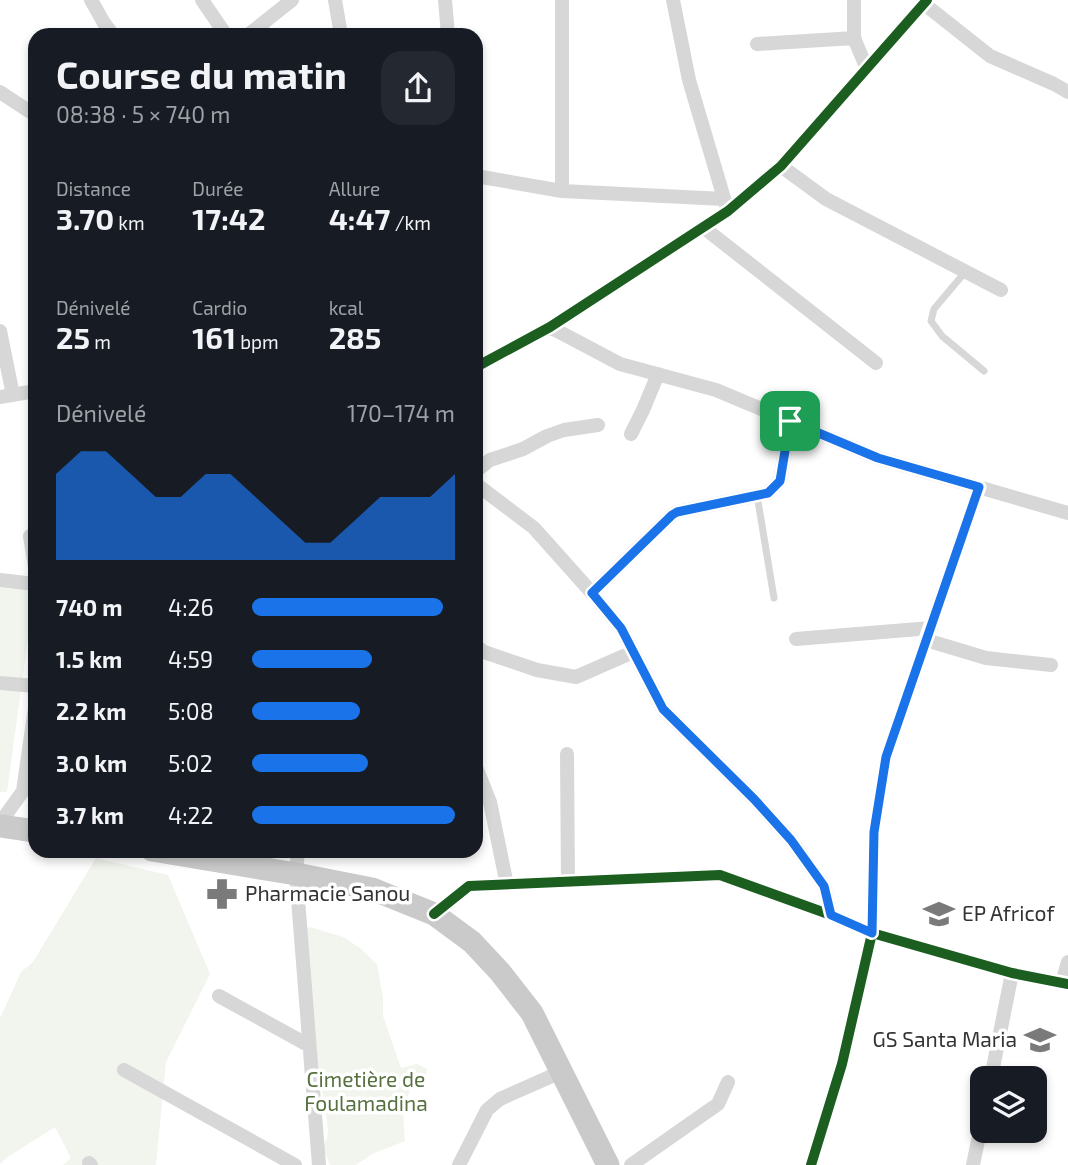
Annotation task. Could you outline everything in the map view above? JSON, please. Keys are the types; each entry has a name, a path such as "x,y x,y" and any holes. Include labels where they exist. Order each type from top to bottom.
{"main road":[{"path":"0,825 28,830"},
{"path":"200,858 372,889 434,914 472,942 532,1013 608,1165"}],"street":[{"path":"91,0 108,28"},
{"path":"202,0 221,28"},
{"path":"257,28 292,0"},
{"path":"335,0 340,28"},
{"path":"445,0 447,28"},
{"path":"562,0 562,191"},
{"path":"673,0 689,80 726,205"},
{"path":"855,0 855,38 867,69"},
{"path":"483,363 550,327 703,227 726,205 781,166 925,2 990,56 1068,92"},
{"path":"757,44 855,38"},
{"path":"1054,84 1068,73"},
{"path":"0,92 28,110"},
{"path":"781,166 826,199 1001,290"},
{"path":"483,177 562,191 726,205"},
{"path":"703,227 876,363"},
{"path":"550,327 620,364 716,390 878,458 1068,513"},
{"path":"0,331 9,370 7,396 28,392"},
{"path":"631,435 658,374"},
{"path":"592,593 677,512 768,493 780,481 790,421"},
{"path":"483,466 490,460 523,449 564,430 598,425"},
{"path":"811,1165 842,1064 872,933 874,832 886,757 979,487"},
{"path":"483,489 534,528 621,628 663,709 754,799 791,840 824,886 831,915"},
{"path":"0,580 28,583"},
{"path":"796,639 929,634 986,658 1051,665"},
{"path":"483,651 537,670 576,677 633,652"},
{"path":"0,683 28,685"},
{"path":"567,754 568,882"},
{"path":"0,825 23,791 28,756"},
{"path":"483,784 490,802 507,885"},
{"path":"297,858 296,874 318,1165"},
{"path":"434,914 469,886 720,876 831,915 872,933 1012,972 1065,983 1068,962"},
{"path":"992,1066 1012,972"},
{"path":"219,996 308,1045"},
{"path":"124,1070 295,1165"},
{"path":"459,1165 487,1110 500,1099 561,1072"},
{"path":"631,1165 718,1104 728,1082"},
{"path":"973,1165 978,1143"}],"lane":[{"path":"966,271 934,309 931,321 942,336 984,371"},
{"path":"757,495 774,597"}],"green space":[{"path":"0,583 28,587 28,639 7,792 0,792"},
{"path":"96,858 168,875 210,974 166,1062 156,1165 63,1165 71,1158 55,1127 0,1164 0,1018 21,972 33,962"},
{"name":"Cimetière de Foulamadina","path":"310,927 343,937 377,964 383,1016 401,1068 417,1064 427,1069 425,1080 411,1086 403,1113 405,1141 372,1154 356,1165 330,1165 323,1148 328,1134 327,1121 311,1022 303,930"}],"cycle path":[{"path":"483,363 550,327 728,211 781,166 927,0"},
{"path":"811,1165 842,1064 872,933 874,832 885,757 979,487"},
{"path":"434,914 469,886 720,875 831,915 872,933 1012,973 1068,984"}],"place":[{"name":"Pharmacie Sanou","path":"222,894"},
{"name":"EP Africof","path":"939,914"},
{"name":"GS Santa Maria","path":"1040,1040"}],"route":[{"path":"790,421 878,458 979,487 886,757 874,832 872,933 831,915 824,886 791,840 754,799 663,709 621,628 592,593 677,512 768,493 780,481 790,421"}]}
